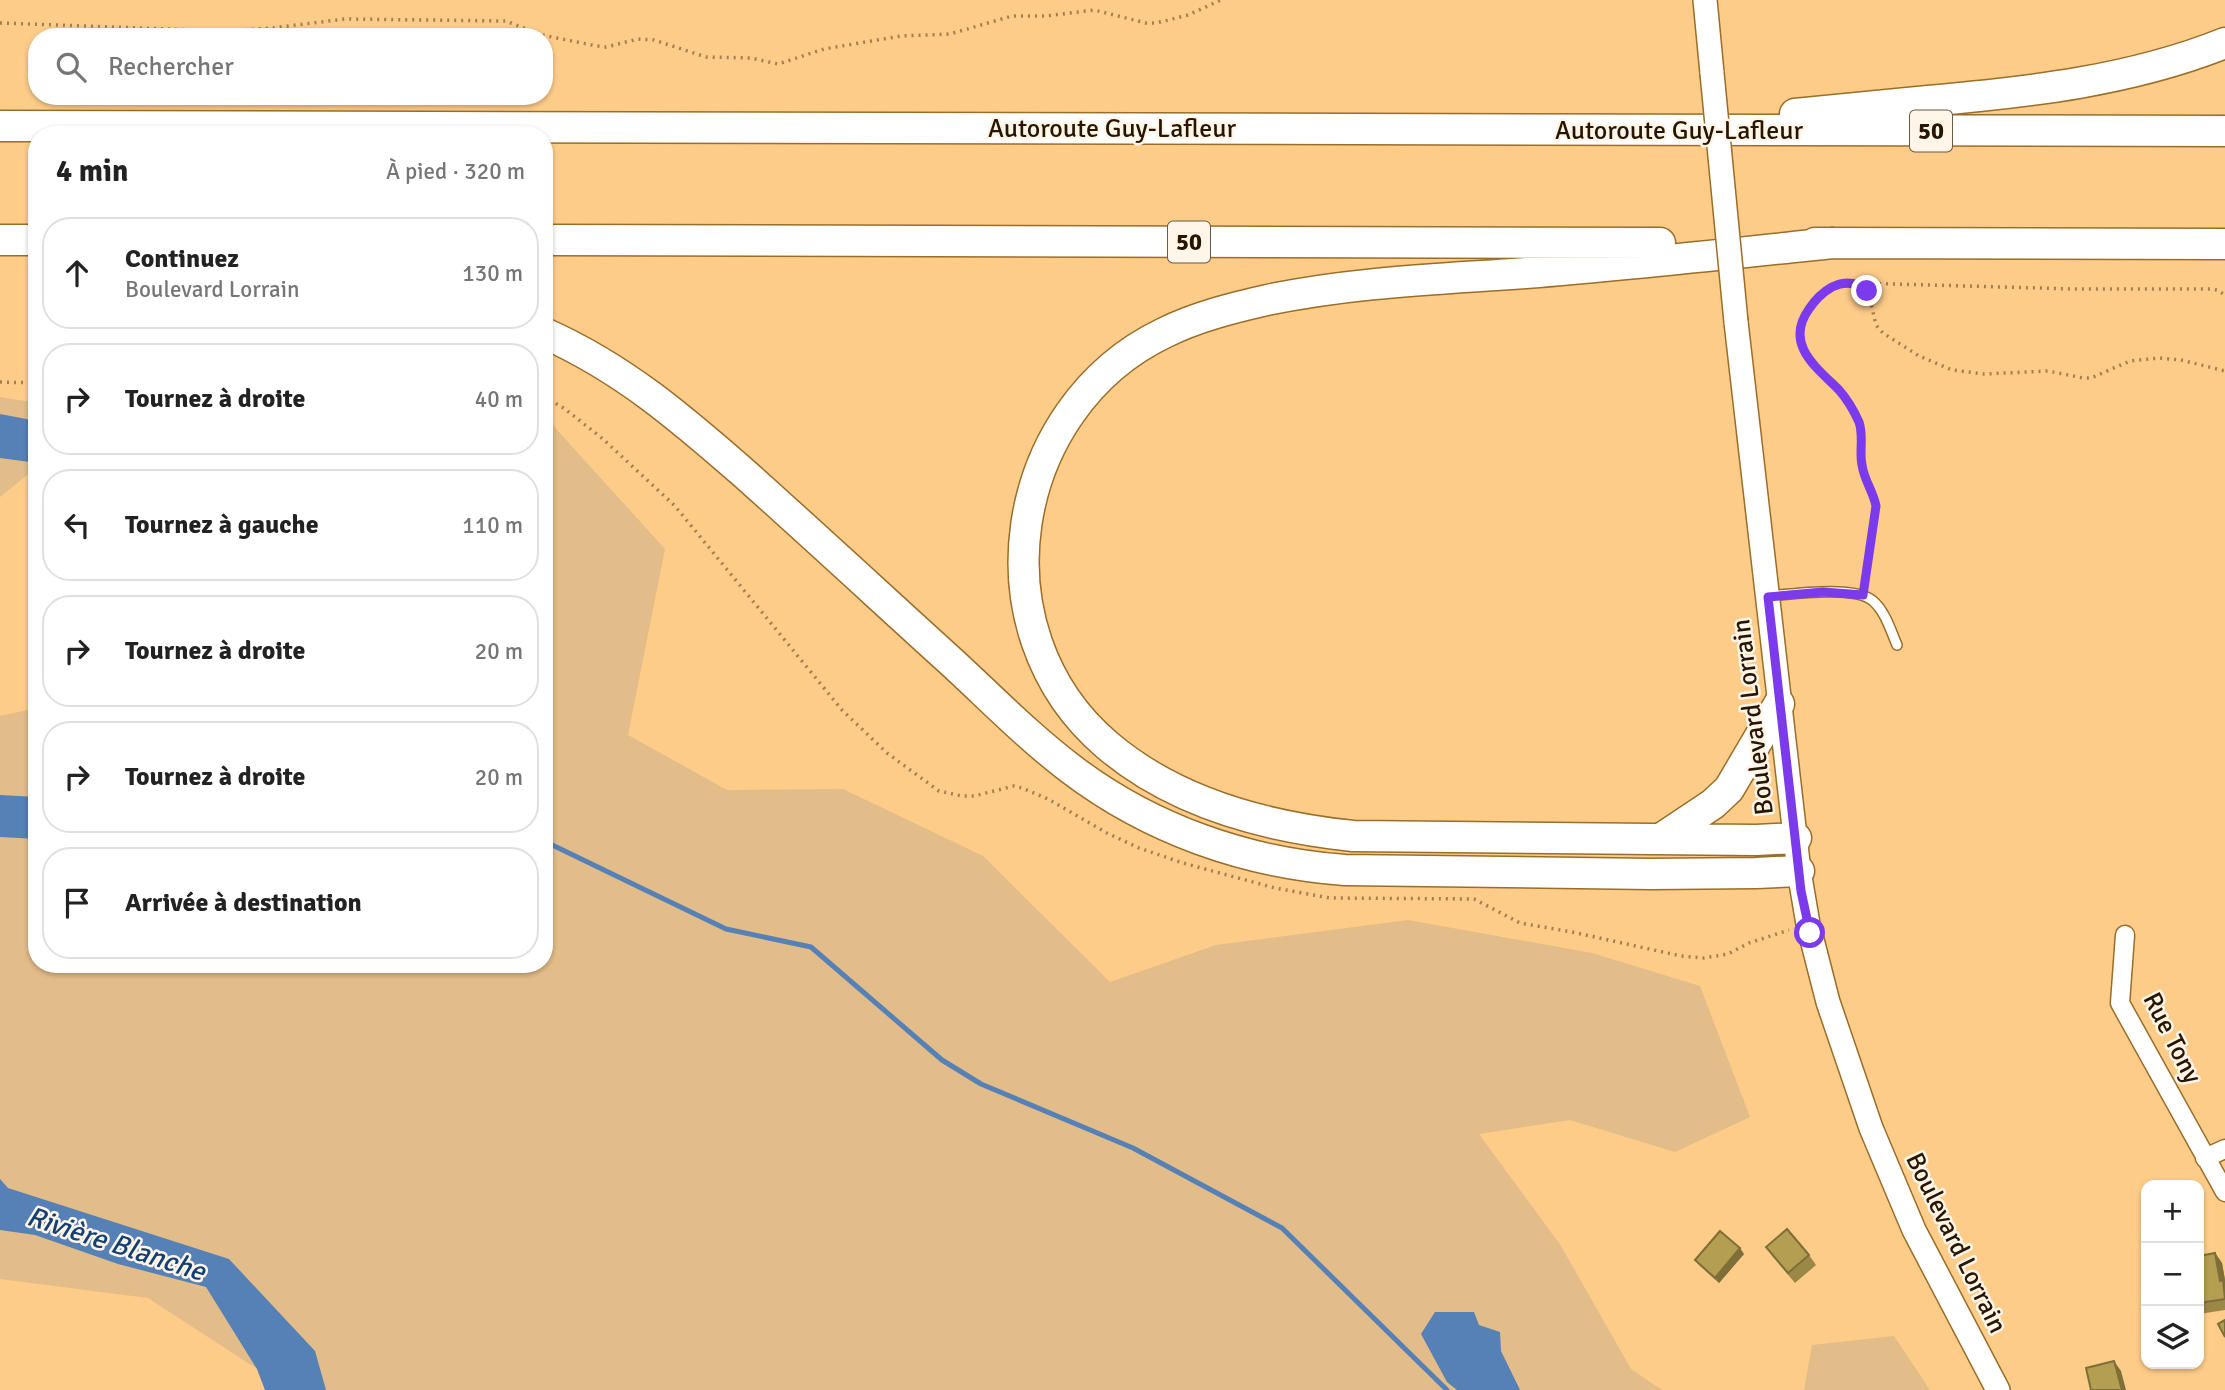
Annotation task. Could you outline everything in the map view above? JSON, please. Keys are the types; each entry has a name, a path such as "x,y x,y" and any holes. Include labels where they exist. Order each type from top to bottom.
{"highway":[{"path":"1638,130 2052,88 2148,69 2225,43"},
{"name":"Autoroute Guy-Lafleur","path":"0,126 28,126"},
{"name":"Autoroute Guy-Lafleur","path":"553,127 2225,131"},
{"name":"50","path":"553,240 2225,244"},
{"path":"1796,838 1756,840 1379,836 1315,831 1275,824 1236,813 1183,792 1150,775 1106,744 1082,720 1058,685 1040,648 1030,616 1024,565 1025,530 1035,480 1049,446 1067,417 1102,375 1152,339 1183,324 1289,296 1376,283 1538,272 1833,243"},
{"path":"553,337 603,362 649,393 695,430 1054,755 1115,798 1175,829 1260,857 1303,866 1345,870 1651,874 1799,871"},
{"path":"1662,838 1713,804 1729,789 1779,704"}],"main road":[{"name":"Boulevard Lorrain","path":"1705,0 1736,322 1779,704 1808,924 1860,1100 1914,1230 1998,1390"}],"street":[{"name":"Rue Tony","path":"2125,936 2120,1003 2225,1192"},
{"path":"2205,1158 2225,1149"}],"lane":[{"path":"1768,597 1823,592 1863,595 1877,605 1897,645"}],"path":[{"path":"553,37 606,47 638,39 654,40 706,57 751,58 778,64 824,49 901,36 950,34 1012,16 1046,16 1094,10 1156,23 1188,15 1221,0"},
{"path":"256,28 364,18 506,21 524,28"},
{"path":"0,23 140,28"},
{"path":"1863,595 1876,506 1864,476 1859,423 1840,392 1819,372 1807,355 1799,335 1806,313 1825,291 1836,285 1871,282 2074,289 2163,288 2217,290 2225,295"},
{"path":"1856,283 1867,291 1876,325 1883,333 1919,356 1952,370 1984,374 2048,371 2091,378 2130,361 2159,358 2193,362 2225,370"},
{"path":"0,382 28,383"}],"shaded area":[{"path":"0,397 28,402 28,474 0,497"},
{"path":"553,426 665,549 628,735 727,790 843,789 983,856 1110,982 1216,945 1408,920 1592,953 1700,986 1750,1117 1675,1152 1570,1120 1479,1134 1561,1246 1631,1369 1662,1390 265,1390 257,1369 148,1298 0,1279 0,716 28,710 28,973 553,973"},
{"path":"1894,1336 1930,1390 1804,1390 1812,1345"}],"water":[{"path":"0,414 28,419 28,462 0,458"},
{"path":"0,795 28,797 28,839 0,837"},
{"name":"Rivière Blanche","path":"0,1179 8,1188 229,1259 315,1351 326,1390 265,1390 257,1369 206,1287 118,1264 35,1235 0,1230"},
{"path":"1435,1312 1474,1312 1479,1325 1500,1332 1501,1351 1520,1390 1457,1390 1447,1382 1421,1334"}],"building":[{"path":"1787,1229 1809,1255 1788,1273 1766,1247"},
{"path":"1720,1231 1740,1248 1715,1278 1695,1260"},
{"path":"2215,1253 2225,1299 2204,1302 2204,1255"},
{"path":"2225,1320 2225,1337 2218,1324"},
{"path":"2114,1361 2122,1390 2091,1390 2086,1368"}],"waterway":[{"path":"553,845 726,929 811,947 942,1060 981,1084 1133,1148 1282,1228 1447,1390"}],"route":[{"path":"1810,933 1801,891 1768,597 1823,592 1863,595 1876,506 1864,476 1859,423 1840,392 1819,372 1807,355 1799,335 1806,313 1825,291 1847,283 1856,283 1867,291"}]}
